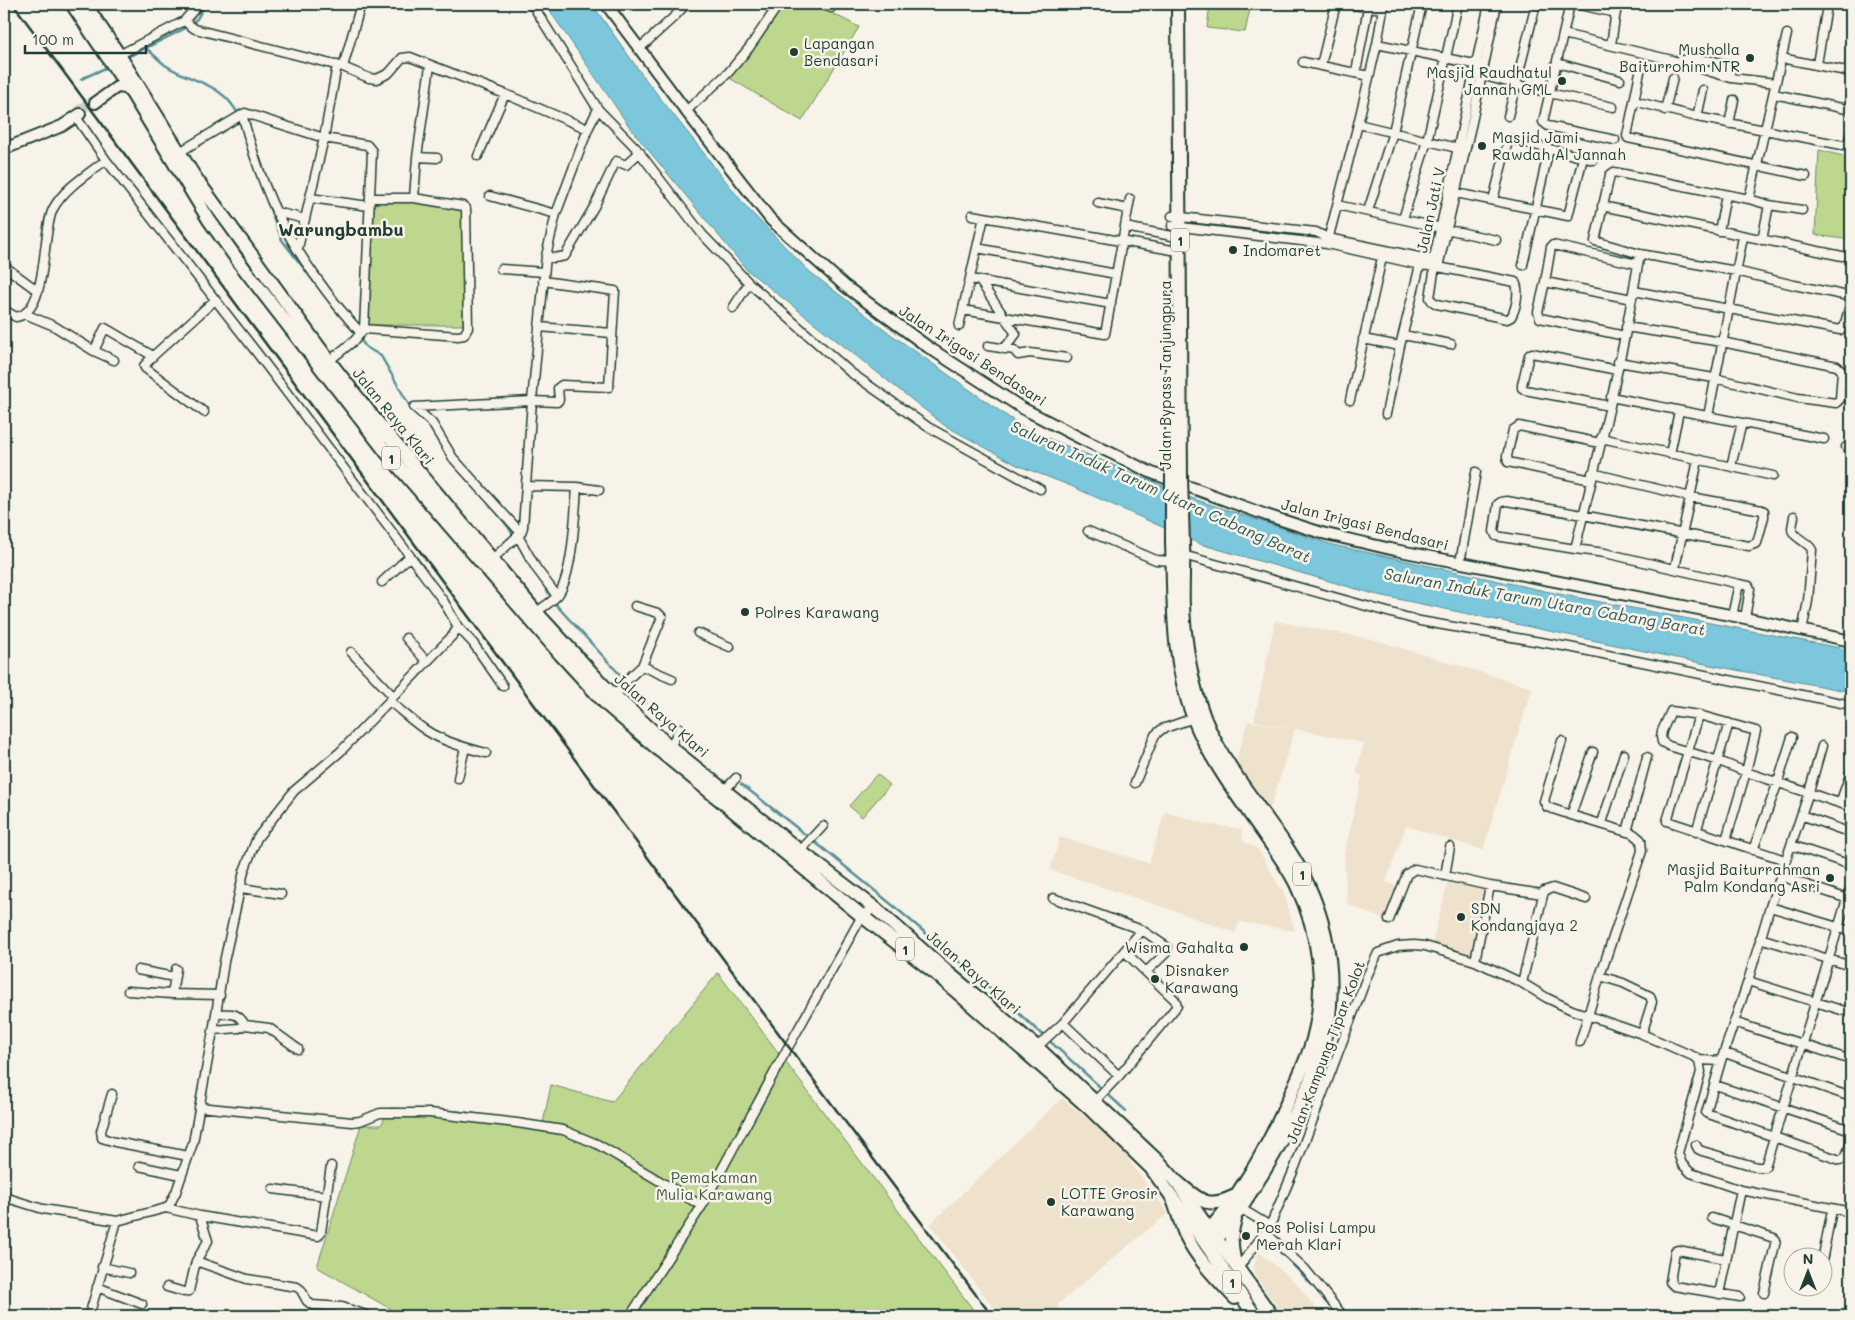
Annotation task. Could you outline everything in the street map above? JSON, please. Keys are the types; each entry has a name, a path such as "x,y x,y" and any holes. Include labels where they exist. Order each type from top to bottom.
{"main road":[{"name":"1","path":"72,4 119,63"},
{"name":"1","path":"86,4 119,63"},
{"name":"Jalan Bypass Tanjungpura","path":"1170,4 1175,224 1178,551 1187,649 1204,717 1221,752 1290,853 1308,884 1318,912 1329,957 1330,1007 1320,1053 1300,1105 1287,1131 1240,1208 1209,1238"},
{"name":"Jalan Bypass Tanjungpura","path":"1177,476 1172,250 1175,224 1178,4"},
{"name":"Jalan Raya Klari","path":"119,63 133,95 184,182 239,262 387,453 614,697 674,740 728,787 862,916 1098,1098 1172,1197 1236,1265 1272,1316"},
{"name":"Jalan Raya Klari","path":"119,63 178,153 250,256 329,361 561,655 607,705 674,740"},
{"path":"239,262 250,256"},
{"name":"Jalan Bypass Tanjungpura","path":"1178,551 1172,604 1175,646 1179,670 1194,718 1210,753 1296,884 1312,927 1318,958 1318,1002 1313,1040 1268,1144 1209,1238"},
{"name":"Jalan Raya Klari","path":"728,787 804,846 946,970 1043,1042 1177,1182 1254,1316"},
{"path":"1177,1182 1198,1199 1210,1204 1222,1202 1237,1195"},
{"path":"1172,1197 1184,1233 1195,1252 1208,1270 1254,1316"},
{"path":"1236,1265 1230,1244 1232,1228 1240,1208"}],"street":[{"path":"133,95 126,88 118,87 95,101 116,84 119,79 119,63 185,22 199,4"},
{"path":"298,248 340,66 361,4"},
{"path":"368,4 388,6 418,4"},
{"path":"532,4 598,109 640,152 702,234 749,283 850,372 928,427 1040,489"},
{"path":"640,48 686,4"},
{"path":"686,111 728,73 749,48 779,4"},
{"path":"821,4 831,8"},
{"path":"1321,65 1336,4"},
{"path":"1328,241 1358,124 1384,7 1368,8 1346,4"},
{"path":"1368,210 1393,132 1422,4"},
{"path":"1403,218 1427,141 1444,58 1458,4"},
{"path":"1480,65 1489,4"},
{"path":"1480,65 1497,4"},
{"path":"1508,116 1536,4"},
{"path":"1570,4 1543,122 1544,125 1615,140"},
{"path":"1575,4 1601,7 1616,13"},
{"path":"1610,45 1617,4"},
{"name":"Jalan Irigasi Bendasari","path":"611,5 686,111 771,220 838,280 928,347 1022,408 1152,473 1266,515 1322,533 1460,563 1745,618 1851,641"},
{"path":"1356,72 1368,8"},
{"path":"1817,64 1826,12"},
{"path":"185,22 195,29 340,66 369,78 377,78 388,73 402,58 406,57 505,94 588,129"},
{"path":"1563,34 1672,60 1731,78 1776,83"},
{"path":"1749,199 1787,34"},
{"path":"1377,44 1480,65"},
{"path":"1781,58 1850,72 1851,56"},
{"path":"1303,62 1369,76"},
{"path":"1557,63 1620,80"},
{"name":"Jalan Jati V","path":"1434,267 1515,282 1518,287 1514,313 1511,318 1507,319 1437,304 1430,298 1434,267 1480,65"},
{"path":"414,198 417,157 430,66"},
{"path":"1640,72 1628,138 1806,176"},
{"path":"1478,75 1613,107"},
{"path":"1665,110 1673,78"},
{"path":"1697,117 1703,90"},
{"path":"478,156 505,94"},
{"path":"1774,94 1851,110"},
{"path":"1729,124 1734,100"},
{"path":"1634,101 1729,124 1846,145 1851,133"},
{"path":"489,563 518,535 526,486 546,256 556,214 588,129 598,109"},
{"path":"4,149 30,139 77,114 106,160 216,300 410,556 444,602 458,628 468,636 503,686"},
{"path":"178,153 240,115 245,114 324,138 359,144 370,148 373,162 360,334"},
{"path":"240,115 276,212 298,248 360,334"},
{"path":"1358,124 1462,149"},
{"path":"1493,200 1508,141 1511,139 1515,138 1593,160"},
{"path":"1523,265 1549,149"},
{"path":"546,256 554,258 565,256 595,205 616,161 626,165 640,152"},
{"path":"417,157 437,158"},
{"path":"1452,192 1568,216 1583,158"},
{"path":"25,314 42,282 48,226 53,210 64,194 106,160"},
{"path":"1592,253 1610,175 1614,172 1749,199 1769,205 1802,210"},
{"path":"1719,231 1726,195"},
{"path":"490,196 556,214"},
{"path":"310,198 369,202 414,198 463,206 467,211 467,333 458,336 360,334 329,361"},
{"path":"962,310 1105,334 1130,199"},
{"path":"1098,203 1128,209"},
{"path":"1337,205 1368,210 1496,240"},
{"path":"1762,240 1769,205"},
{"path":"1602,206 1743,237 1842,256"},
{"path":"276,212 305,219"},
{"path":"972,214 1172,250"},
{"path":"959,326 984,217"},
{"path":"1124,227 1175,224 1316,232 1328,241 1434,267"},
{"path":"1708,416 1743,237"},
{"path":"1595,241 1640,254 1736,271 1794,286 1851,297 1844,327 1840,330 1634,290"},
{"path":"1625,336 1540,318 1538,312 1550,247 1552,246 1637,264"},
{"path":"977,248 1116,274"},
{"path":"1383,253 1420,265 1434,267"},
{"path":"1350,400 1383,253"},
{"path":"1574,549 1610,406 1640,254"},
{"path":"1386,414 1420,265"},
{"path":"4,266 38,290"},
{"path":"501,269 544,272"},
{"path":"970,279 1111,304"},
{"path":"979,280 1016,334 1004,348"},
{"path":"543,282 615,292 609,387 562,385 558,388 558,402 532,401 414,407 432,423 453,458 518,535 554,599"},
{"path":"1544,282 1632,299"},
{"path":"733,308 749,283"},
{"path":"204,412 144,368 144,366 216,300"},
{"path":"4,310 16,317 25,314 54,326 94,351 114,360"},
{"path":"539,326 612,333"},
{"path":"1610,406 1525,390 1522,388 1522,385 1529,356 1532,352 1618,366 1714,378 1798,398 1836,403 1840,399 1841,368 1722,342 1626,327"},
{"path":"94,351 103,330 107,328 153,356"},
{"path":"1403,335 1452,344"},
{"path":"1363,339 1400,346"},
{"path":"988,346 1014,350 1018,355 1030,352 1067,358"},
{"path":"1611,397 1824,439"},
{"path":"1670,454 1679,411"},
{"path":"1731,466 1742,423"},
{"path":"1745,618 1749,586 1605,553 1496,536 1494,530 1498,504 1507,501 1749,546 1756,543 1764,511 1508,462 1507,456 1513,430 1519,426 1731,466 1773,476"},
{"path":"1676,568 1698,460"},
{"path":"1460,563 1476,472"},
{"path":"526,486 577,487 599,490"},
{"path":"536,612 554,599 567,571 571,554 577,487"},
{"path":"1794,516 1792,529 1794,534 1811,546 1812,550 1808,601 1802,631"},
{"path":"1088,531 1156,560 1178,551 1420,621 1569,647 1851,705"},
{"path":"382,582 410,556"},
{"path":"1732,616 1739,584"},
{"path":"614,697 626,681 642,666 662,617 658,613 634,606"},
{"path":"166,1208 173,1200 196,1131 224,962 241,888 257,838 294,791 340,752 458,628"},
{"path":"698,633 730,647"},
{"path":"406,638 427,662"},
{"path":"351,652 391,699 426,731 465,748 486,753"},
{"path":"642,666 672,679"},
{"path":"1726,840 1746,772 1756,731 1699,715 1671,711 1661,738 1662,742 1669,746 1719,760 1746,772 1851,806"},
{"path":"1699,715 1667,818 1668,821 1696,832 1785,860"},
{"path":"1135,783 1155,735 1162,729 1194,718"},
{"path":"1696,832 1729,723"},
{"path":"1753,850 1792,738"},
{"path":"1562,741 1544,801 1547,807 1634,834 1641,840 1642,851 1580,1042"},
{"path":"1822,746 1706,1113 1840,1160 1845,1158 1851,1143"},
{"path":"458,778 465,748"},
{"path":"1571,815 1593,752"},
{"path":"1602,823 1624,754"},
{"path":"1627,832 1647,757"},
{"path":"1840,803 1851,772"},
{"path":"1801,815 1851,833"},
{"path":"804,846 823,826"},
{"path":"1791,845 1851,865"},
{"path":"1445,876 1450,847"},
{"path":"1389,920 1410,871 1420,869 1490,886 1542,894"},
{"path":"1780,876 1849,899"},
{"path":"1475,961 1490,886"},
{"path":"1696,1145 1702,1151 1761,1168 1765,1167 1801,1045 1849,899 1851,886"},
{"path":"241,888 281,894"},
{"path":"1522,983 1542,894 1548,889 1553,888 1586,899"},
{"path":"1053,898 1142,930 1167,947 1167,952 1147,972"},
{"path":"1770,907 1851,931"},
{"path":"630,1316 702,1206 788,1046 862,916 875,908"},
{"path":"1043,1042 1063,1023 1142,930"},
{"path":"1760,938 1851,966"},
{"name":"Jalan Kampung Tipar Kolot","path":"1236,1265 1268,1229 1295,1167 1368,974 1378,953 1398,946 1414,945 1425,946 1475,961 1522,983 1572,1010 1642,1034 1700,1060"},
{"path":"1098,1098 1176,1008 1176,1000 1124,951"},
{"path":"172,994 176,969"},
{"path":"138,970 174,978"},
{"path":"1600,976 1623,983 1650,996 1652,1002 1642,1034"},
{"path":"1748,981 1851,1013"},
{"path":"128,991 220,995"},
{"path":"216,1014 234,1014 240,1017 244,1025"},
{"path":"1734,1022 1851,1060"},
{"path":"1063,1023 1119,1076"},
{"path":"213,1030 239,1028 244,1025 269,1028 298,1049"},
{"path":"1725,1053 1851,1097"},
{"path":"1721,1061 1700,1060 1701,1072 1678,1153 1682,1164 1691,1173 1741,1190 1832,1210 1851,1212"},
{"path":"1715,1085 1851,1130"},
{"path":"112,1094 101,1131 102,1138 188,1156"},
{"path":"199,1107 352,1122 380,1113 438,1114 563,1130 597,1144 702,1206"},
{"path":"139,1166 181,1175"},
{"path":"4,1197 43,1209 117,1221 166,1208 200,1216 318,1236 321,1232 331,1166"},
{"path":"273,1189 327,1196"},
{"path":"1719,1294 1741,1190"},
{"path":"1240,1208 1268,1229 1305,1269 1343,1316"},
{"path":"1825,1248 1832,1210"},
{"path":"167,1288 184,1292 189,1291 196,1261 208,1241 200,1216"},
{"path":"1712,1218 1776,1240 1764,1293"},
{"path":"88,1316 117,1221"},
{"path":"1725,1259 1678,1250 1674,1254 1670,1282 1671,1284 1740,1297"},
{"path":"196,1261 247,1279 297,1287 302,1290 307,1301 312,1305 342,1307 369,1316"},
{"path":"102,1267 129,1273"},
{"path":"97,1287 142,1304"}],"shaded area":[{"path":"1275,621 1376,640 1532,688 1483,850 1406,826 1386,882 1398,887 1384,920 1347,904 1344,855 1362,776 1356,773 1364,743 1295,729 1270,809 1235,763 1248,721 1293,729 1254,721"},
{"path":"1165,811 1206,824 1242,829 1243,841 1258,849 1280,888 1283,889 1295,931 1239,922 1235,933 1050,870 1060,837 1149,863"},
{"name":"SDN Kondangjaya 2","path":"1449,878 1488,886 1473,958 1431,947"},
{"path":"1062,1098 1116,1143 1168,1213 1057,1305 1065,1316 1000,1316 930,1224"},
{"path":"1260,1253 1296,1283 1322,1316 1283,1316 1254,1274 1254,1265"}],"green space":[{"name":"Lapangan Bendasari","path":"778,4 814,4 859,27 802,121 726,76"},
{"path":"1210,4 1251,4 1245,32 1207,28"},
{"path":"1819,150 1851,158 1851,240 1815,235"},
{"path":"370,198 414,198 463,206 463,325 368,325"},
{"path":"877,774 890,785 862,817 849,806"},
{"name":"Pemakaman Mulia Karawang","path":"718,973 978,1316 403,1316 317,1267 361,1125 381,1125 390,1108 459,1111 543,1123 551,1085 612,1102"}],"water":[{"name":"Saluran Induk Tarum Utara Cabang Barat","path":"545,4 592,4 643,76 747,208 810,272 892,335 1024,428 1194,499 1333,545 1559,594 1851,650 1851,692 1710,665 1374,594 1200,544 1071,486 1017,465 944,425 747,270 631,129"}],"waterway":[{"path":"126,58 182,30 197,19 205,4"},
{"path":"147,49 175,71 216,90 232,105 239,116"},
{"path":"81,79 110,66"},
{"path":"267,201 282,240 316,284"},
{"path":"349,325 366,347 381,356 412,410"},
{"path":"490,504 509,528 526,557"},
{"path":"541,581 558,607 646,703"},
{"path":"741,784 938,943 1126,1111"},
{"path":"1275,1246 1316,1289"}],"tunnel":[{"path":"78,111 94,100"}],"railway":[{"path":"13,4 788,1046 992,1316"}],"place":[{"name":"Lapangan Bendasari","path":"794,52"},
{"name":"Musholla Baiturrohim NTR","path":"1750,58"},
{"name":"Masjid Raudhatul Jannah GML","path":"1562,81"},
{"name":"Masjid Jami Rawdah Al Jannah","path":"1482,146"},
{"name":"Indomaret","path":"1233,250"},
{"name":"Polres Karawang","path":"745,612"},
{"name":"Masjid Baiturrahman Palm Kondang Asri","path":"1830,878"},
{"name":"SDN Kondangjaya 2","path":"1461,917"},
{"name":"Wisma Gahalta","path":"1244,947"},
{"name":"Disnaker Karawang","path":"1155,979"},
{"name":"LOTTE Grosir Karawang","path":"1051,1202"},
{"name":"Pos Polisi Lampu Merah Klari","path":"1246,1236"}],"district":[{"name":"Warungbambu","path":"341,229"}]}
